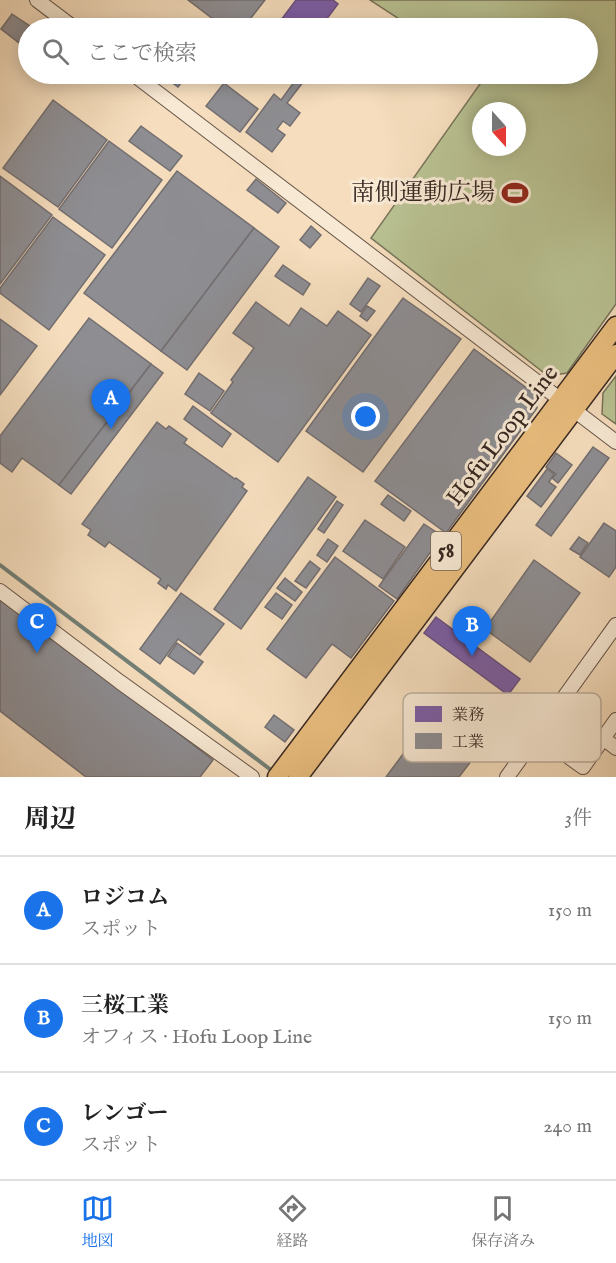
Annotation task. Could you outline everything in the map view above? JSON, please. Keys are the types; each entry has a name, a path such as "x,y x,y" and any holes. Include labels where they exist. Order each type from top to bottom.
{"main road":[{"name":"Hofu Loop Line","path":"298,777 567,405 616,326"},
{"name":"Hofu Loop Line","path":"277,777 567,405 616,354"}],"street":[{"path":"37,0 61,18"},
{"path":"146,84 616,442"},
{"path":"0,591 120,682 252,777"},
{"path":"567,693 616,626"},
{"path":"601,741 616,720"},
{"path":"603,738 616,747"},
{"path":"507,777 517,762"}],"green space":[{"name":"南側運動広場","path":"370,0 616,0 616,304 567,373 548,376 371,238 480,84 598,84 598,18 398,18"},
{"path":"616,376 616,424 602,414 603,393"}],"building: 業務":[{"path":"296,0 333,0 338,4 328,18 282,18"},
{"path":"436,617 520,679 510,693 505,693 424,633"}],"building: 工業":[{"path":"188,0 265,0 251,18 212,18"},
{"path":"12,14 18,18 18,42 1,29"},
{"path":"225,84 258,109 240,132 206,106"},
{"path":"293,84 302,84 287,103 300,113 290,126 283,121 277,129 285,135 272,152 246,132 274,94 281,100"},
{"path":"53,100 107,140 58,207 3,168"},
{"path":"141,126 182,156 170,171 129,141"},
{"path":"109,141 162,180 112,248 59,209"},
{"path":"177,171 254,228 161,351 84,293"},
{"path":"0,176 52,215 0,284"},
{"path":"256,179 286,203 278,213 247,190"},
{"path":"53,217 105,255 49,330 0,293 0,288"},
{"path":"311,226 321,235 310,248 300,240"},
{"path":"254,228 279,247 187,370 161,351"},
{"path":"283,265 310,284 303,295 275,276"},
{"path":"368,278 380,286 361,312 350,304"},
{"path":"403,298 461,339 363,472 306,431"},
{"path":"256,302 289,326 301,308 327,326 338,311 371,335 278,462 211,413 254,348 233,333"},
{"path":"367,306 375,311 367,321 360,316"},
{"path":"89,318 151,364 59,485 22,458 12,472 0,463 0,436"},
{"path":"0,319 37,346 0,395"},
{"path":"474,349 536,395 537,408 446,533 375,481"},
{"path":"151,364 163,373 71,494 59,485"},
{"path":"199,373 224,391 210,411 185,394"},
{"path":"193,406 231,434 222,447 184,419"},
{"path":"157,422 166,429 169,426 187,439 184,443 244,484 242,487 247,491 176,591 168,585 166,589 158,583 161,579 109,542 105,547 88,535 91,530 82,524"},
{"path":"593,447 609,458 551,536 536,525"},
{"path":"556,453 572,465 558,483 552,478 556,474 546,467"},
{"path":"547,469 554,474 549,482 556,487 541,507 527,496"},
{"path":"308,477 336,497 241,629 214,609"},
{"path":"388,495 411,511 404,521 381,504"},
{"path":"337,501 343,505 324,533 318,529"},
{"path":"365,520 405,547 383,579 343,551"},
{"path":"604,523 616,531 616,567 609,577 580,557"},
{"path":"424,524 442,536 397,599 379,586"},
{"path":"579,537 588,543 580,555 570,549"},
{"path":"328,539 338,546 327,562 317,555"},
{"path":"335,557 394,601 351,658 332,644 306,678 267,649"},
{"path":"534,560 580,593 530,662 485,629"},
{"path":"310,561 320,569 306,588 295,581"},
{"path":"285,578 302,592 295,601 277,588"},
{"path":"181,593 224,624 200,655 178,639 160,664 140,649"},
{"path":"276,593 292,605 282,619 265,607"},
{"path":"0,596 213,760 200,777 86,777 0,711"},
{"path":"177,643 203,662 194,674 168,656"},
{"path":"274,715 294,730 285,742 265,727"},
{"path":"403,754 403,762 470,762 459,777 386,777"}],"waterway":[{"path":"0,565 275,773"}],"place":[{"name":"南側運動広場","path":"515,193"},
{"name":"ロジコム","path":"111,429"},
{"name":"レンゴー","path":"37,653"},
{"name":"三桜工業","path":"472,656"}]}
